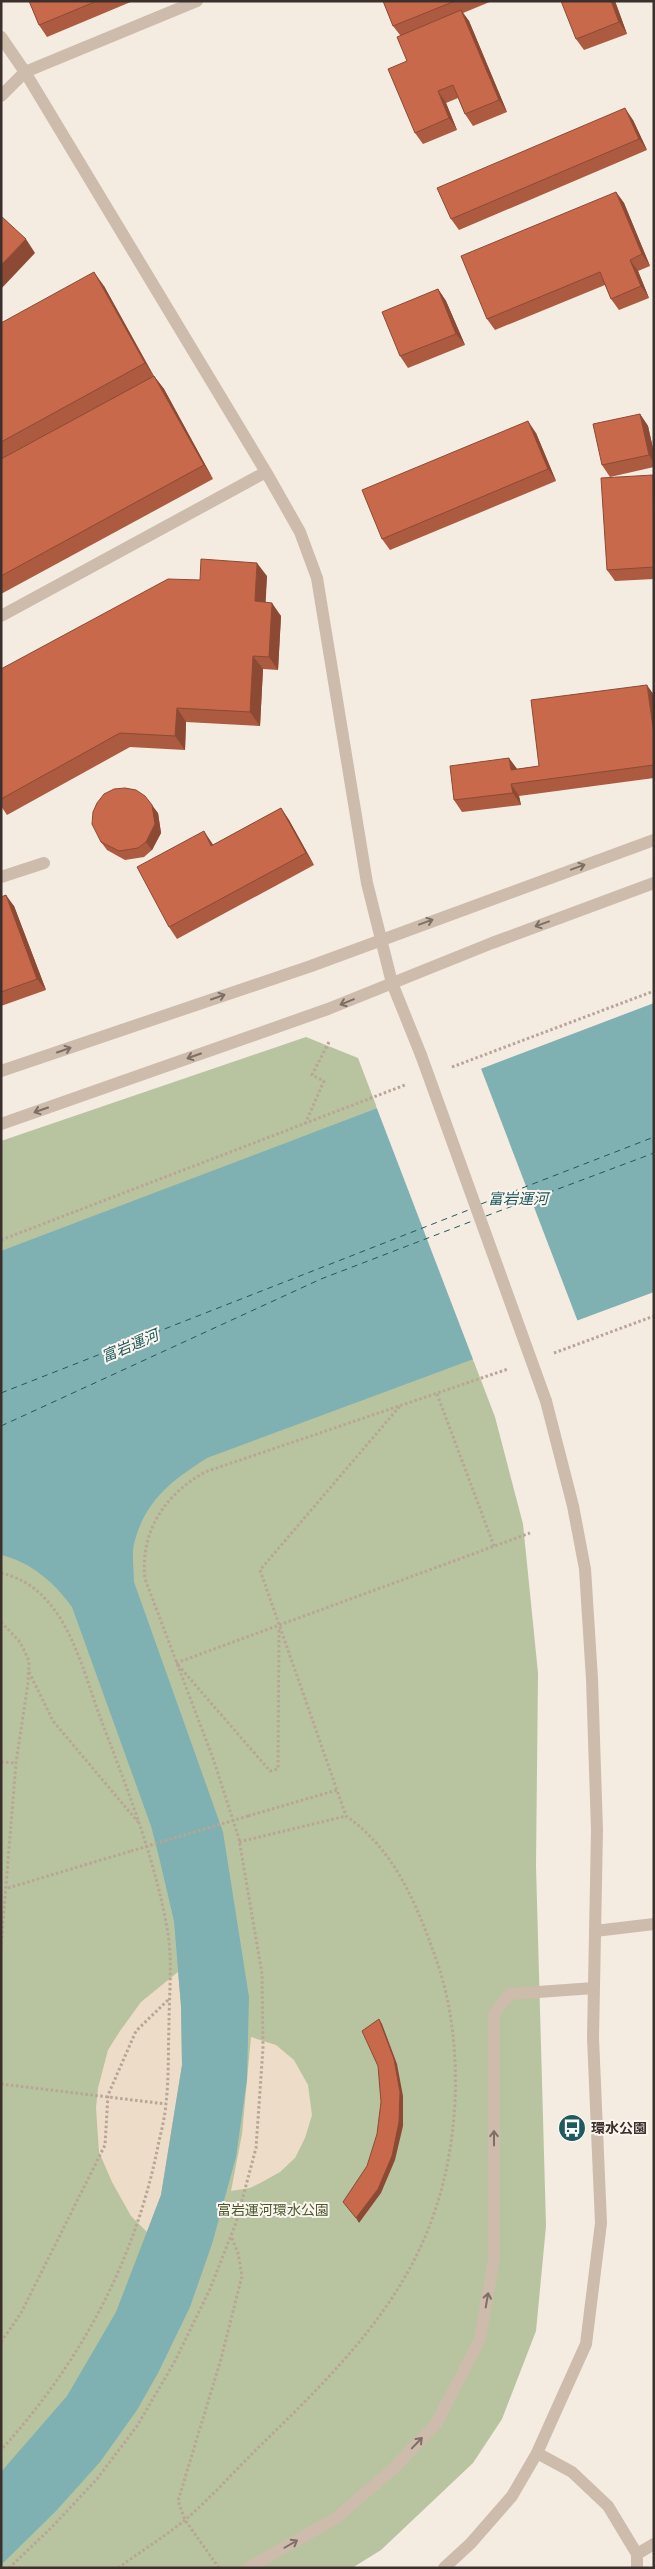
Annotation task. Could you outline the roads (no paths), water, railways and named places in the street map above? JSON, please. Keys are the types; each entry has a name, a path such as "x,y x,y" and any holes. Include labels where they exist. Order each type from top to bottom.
{"street":[{"path":"1,96 25,72 197,1"},
{"path":"1,37 25,72 266,472 300,532 317,578 366,883 392,983 421,1055 546,1401 573,1506 585,1569 592,1679 597,1820 593,2038 601,2223 586,2344 537,2453 512,2496 471,2543 444,2568"},
{"path":"1,616 266,472"},
{"path":"1,1071 311,966 380,939 654,840"},
{"path":"1,877 44,863"},
{"path":"1,1124 328,1009 492,943 654,883"},
{"path":"595,1931 654,1924"},
{"path":"248,2568 336,2518 392,2470 436,2424 480,2339 494,2258 494,2013 510,1994 594,1988"},
{"path":"537,2453 572,2472 608,2506 637,2554 637,2568"},
{"path":"637,2554 654,2544"}],"water":[{"name":"富岩運河","path":"654,1003 654,1292 207,1458 183,1474 154,1501 140,1525 133,1550 134,1582 223,1832 249,1997 247,2079 236,2157 212,2244 190,2307 158,2373 137,2410 100,2462 56,2511 1,2565 1,2472 67,2396 116,2312 161,2195 182,2065 181,2006 174,1921 151,1826 72,1607 50,1582 32,1568 1,1555 1,1251"}],"place":[{"name":"環水公園","path":"572,2128"}],"park label":[{"name":"富岩運河環水公園","path":"273,2210"}]}
